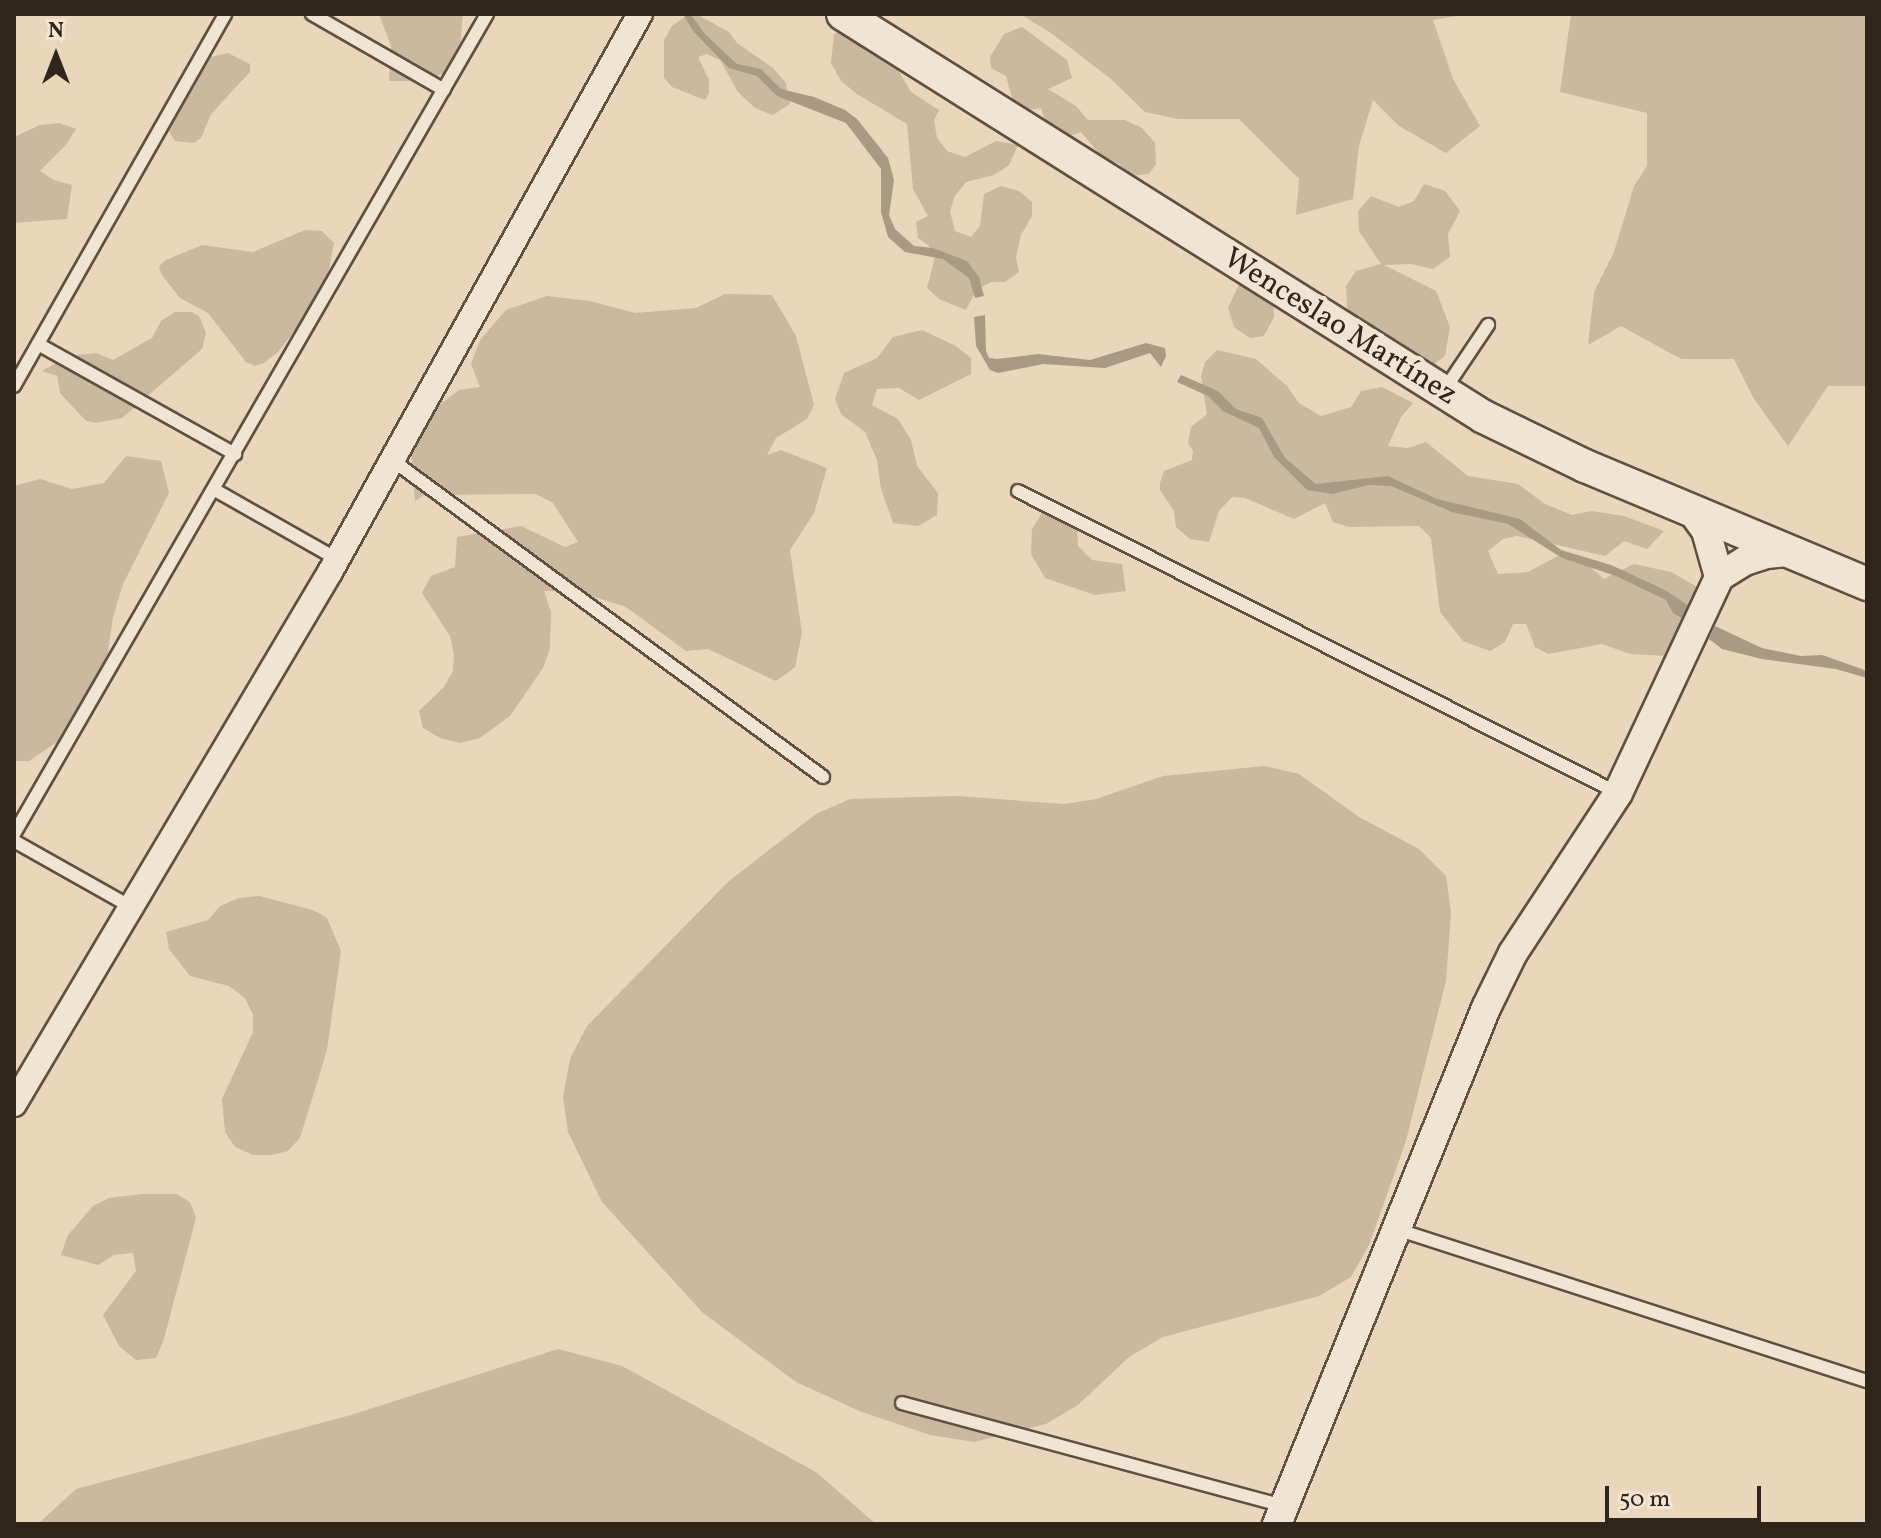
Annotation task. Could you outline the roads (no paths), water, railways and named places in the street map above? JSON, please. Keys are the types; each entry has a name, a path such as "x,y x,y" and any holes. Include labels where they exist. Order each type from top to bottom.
{"main road":[{"name":"Wenceslao Martínez","path":"843,14 1442,393 1585,466 1867,584"}],"street":[{"path":"14,1104 337,559 640,14"},
{"path":"1691,510 1706,531 1719,577"},
{"path":"1280,1515 1486,1008 1513,953 1618,793 1719,577 1745,561 1766,554 1791,552"}],"lane":[{"path":"312,14 444,90"},
{"path":"14,834 487,14"},
{"path":"14,386 222,15"},
{"path":"1442,393 1488,325"},
{"path":"38,344 235,454"},
{"path":"392,460 823,777"},
{"path":"215,490 337,559"},
{"path":"1018,491 1618,793"},
{"path":"14,841 131,907"},
{"path":"1396,1229 1867,1381"},
{"path":"902,1403 1280,1515"}]}
